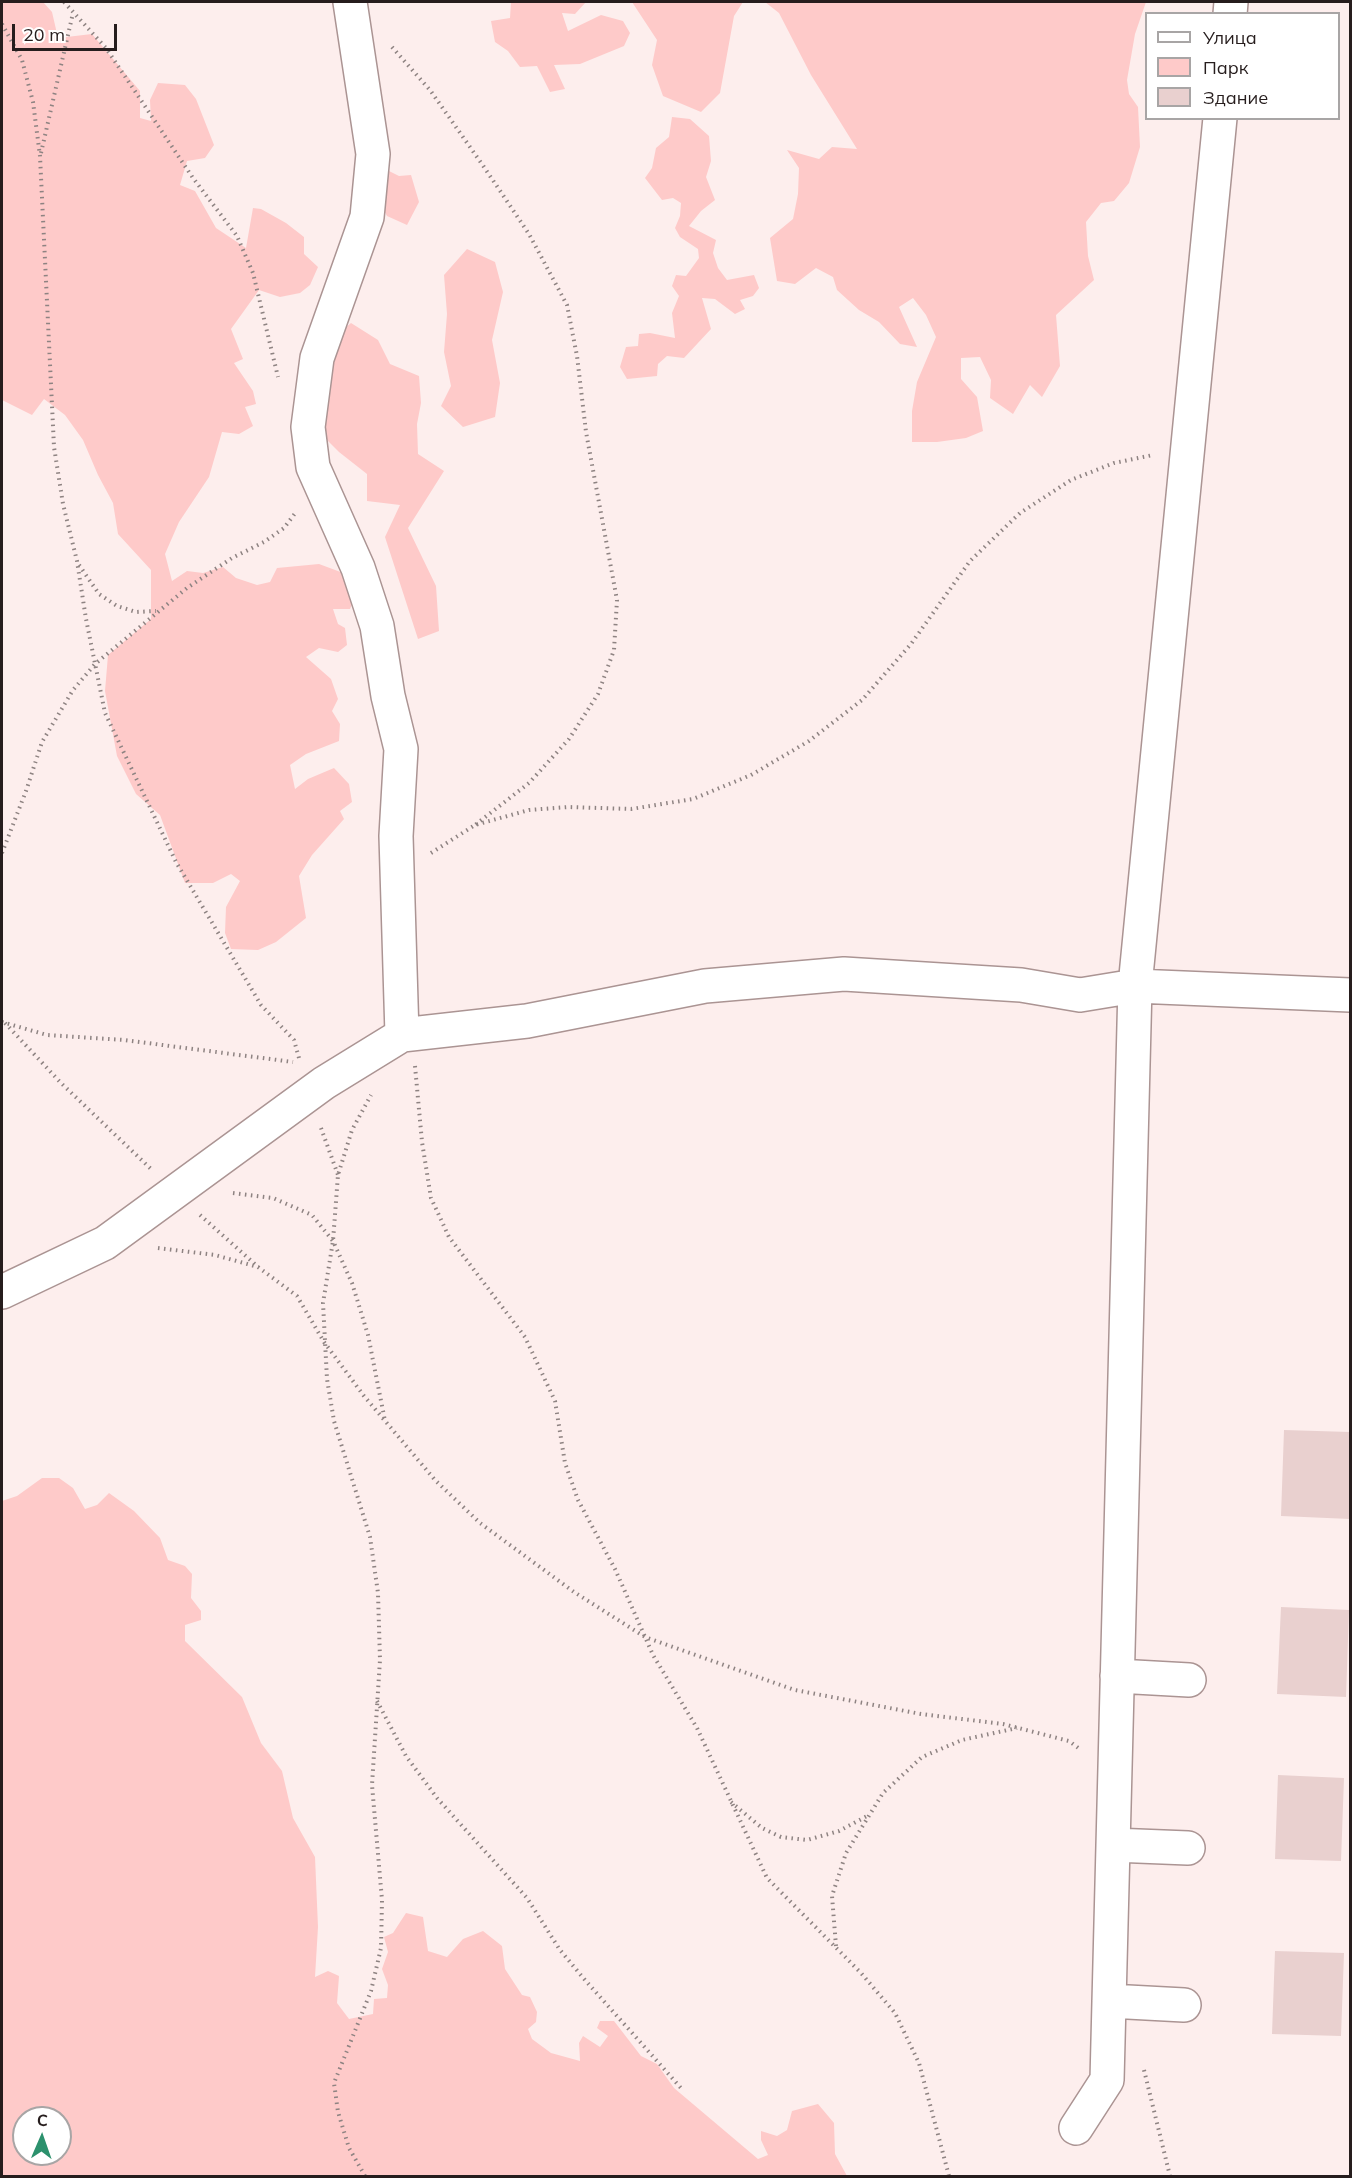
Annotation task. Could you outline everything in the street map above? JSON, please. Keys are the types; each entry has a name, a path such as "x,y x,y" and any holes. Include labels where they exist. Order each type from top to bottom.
{"street":[{"path":"350,2 373,154 367,218 316,358 308,427 314,467 358,568 377,626 388,696 401,749 396,837 402,1035"},
{"path":"1076,2128 1107,2080 1135,986 1220,120"},
{"path":"2,1292 105,1243 309,1094 402,1035 527,1021 705,986 844,974 1021,985 1080,995 1135,986 1350,995"},
{"path":"1117,1676 1188,1680"},
{"path":"1113,1845 1188,1848"},
{"path":"1109,2001 1184,2004"}],"path":[{"path":"64,2 106,48 193,178 237,236 254,273 279,379"},
{"path":"40,156 74,13"},
{"path":"2,24 22,60 33,102 40,156 54,447 63,504 78,561 105,713 176,862 261,1005 294,1040 301,1063 124,1040 47,1035 3,1022"},
{"path":"387,40 430,90 490,176 529,234 567,305 578,356 586,432 617,600 614,650 598,694 569,739 529,783 476,825 433,851 397,888"},
{"path":"476,825 530,810 568,807 630,809 693,799 751,775 809,741 862,700 911,644 970,561 1020,513 1071,480 1114,463 1187,449"},
{"path":"2,854 42,742 73,690 95,664 157,611 232,558 264,542 284,528 301,507 314,467"},
{"path":"78,561 87,579 99,594 117,606 136,612 157,611"},
{"path":"3,1022 61,1083 175,1194 258,1267 297,1296 324,1342 385,1422 435,1480 480,1523 574,1592 645,1637 795,1690 921,1714 1019,1728 1069,1741 1115,1776"},
{"path":"402,1035 417,1070 422,1142 431,1198 448,1237 525,1337 555,1401 565,1463 578,1500 615,1569 645,1637 697,1728 767,1878 836,1947 895,2013 919,2063 949,2176"},
{"path":"365,2176 349,2148 338,2112 334,2083 371,1991 381,1948 382,1900 372,1785 380,1660 378,1593 372,1549 334,1421 324,1342 323,1303 333,1241 338,1175 352,1130 373,1092"},
{"path":"309,1094 338,1175"},
{"path":"175,1194 234,1193 273,1198 312,1215 333,1241 352,1283 368,1335 385,1422"},
{"path":"105,1243 215,1255 258,1267"},
{"path":"377,1701 406,1756 437,1798 527,1898 560,1950 681,2088"},
{"path":"836,1947 832,1896 846,1853 883,1793 922,1756 962,1740 1019,1728"},
{"path":"729,1799 762,1828 781,1837 807,1840 839,1831 870,1814"},
{"path":"1143,2068 1170,2176"}],"green space":[{"path":"2,2 43,2 52,12 58,38 92,34 140,91 140,118 151,121 150,100 158,83 185,85 196,99 214,145 205,158 187,161 180,185 195,191 216,228 246,248 253,208 261,209 286,223 304,237 304,254 318,267 310,285 300,293 280,297 259,290 231,329 243,359 234,363 253,391 256,404 245,407 253,426 239,434 222,432 209,477 179,522 165,554 172,581 187,571 203,573 223,567 236,578 257,585 270,582 277,568 319,564 354,577 356,595 350,609 333,609 338,624 345,628 347,645 338,652 319,648 306,657 331,679 338,699 332,711 340,724 339,741 306,754 290,765 295,789 308,779 334,768 349,784 352,802 340,811 344,819 312,855 299,876 306,918 276,942 258,950 231,949 225,933 226,907 240,881 231,874 213,883 185,883 160,815 136,794 117,756 105,691 108,655 151,619 151,570 118,534 113,503 83,440 65,415 44,399 32,415 2,400"},
{"path":"511,2 586,2 575,14 562,13 568,31 601,15 623,21 630,33 624,46 580,64 554,65 565,89 550,92 537,66 520,67 508,51 495,42 491,21 510,18"},
{"path":"632,2 743,2 734,16 720,93 701,112 663,96 652,65 657,40"},
{"path":"765,2 1146,2 1135,34 1127,80 1129,94 1138,107 1140,147 1129,183 1114,201 1101,203 1086,222 1088,256 1094,280 1056,315 1060,366 1042,397 1030,385 1013,414 990,398 991,380 980,357 961,358 961,379 977,397 983,431 966,438 937,442 912,442 912,411 917,382 936,337 926,315 913,298 899,307 917,347 900,344 879,322 859,310 837,290 833,277 816,268 795,284 777,281 770,238 793,219 798,194 799,168 787,150 819,159 832,147 857,149 811,75 779,13"},
{"path":"672,117 690,119 709,136 711,161 706,177 715,200 701,211 689,226 716,240 713,253 718,268 727,280 754,275 759,288 753,296 740,300 745,309 735,314 715,299 702,298 711,329 684,358 667,356 658,364 657,376 627,379 620,367 626,347 638,346 639,334 650,333 675,338 672,313 679,296 672,286 676,275 686,276 699,258 698,249 680,237 675,228 680,216 681,203 673,198 662,200 645,178 652,168 656,148 669,137"},
{"path":"385,169 399,176 411,175 419,202 407,225 387,216 379,201"},
{"path":"467,249 495,262 503,292 492,340 500,383 495,417 463,427 441,406 451,386 444,352 447,314 444,275"},
{"path":"351,323 378,340 390,364 419,376 421,403 417,424 418,454 444,471 408,528 436,586 439,631 418,639 385,537 400,505 367,501 367,474 339,452 317,430 331,340"},
{"path":"42,1478 59,1478 73,1488 85,1509 97,1505 109,1493 134,1511 160,1538 168,1560 185,1566 192,1574 191,1598 201,1611 201,1620 185,1625 185,1641 242,1697 261,1743 282,1771 293,1818 315,1857 318,1927 315,1977 328,1971 339,1976 337,2003 349,2019 373,2014 374,1999 387,1998 388,1985 382,1969 388,1952 384,1937 393,1933 406,1913 423,1917 428,1951 447,1957 463,1939 483,1931 502,1946 505,1969 522,1995 530,1997 537,2012 536,2022 528,2029 532,2039 551,2053 580,2061 579,2043 583,2036 600,2047 608,2036 597,2028 600,2021 614,2021 641,2056 657,2064 674,2088 758,2159 768,2155 761,2140 761,2131 777,2136 787,2130 792,2111 818,2104 834,2123 835,2154 847,2176 2,2176 2,1501 17,1496"}],"building":[{"path":"1284,1430 1350,1432 1350,1519 1281,1516"},
{"path":"1281,1607 1349,1610 1346,1697 1277,1694"},
{"path":"1278,1775 1344,1778 1341,1861 1275,1859"},
{"path":"1275,1951 1344,1953 1341,2036 1272,2034"}]}
